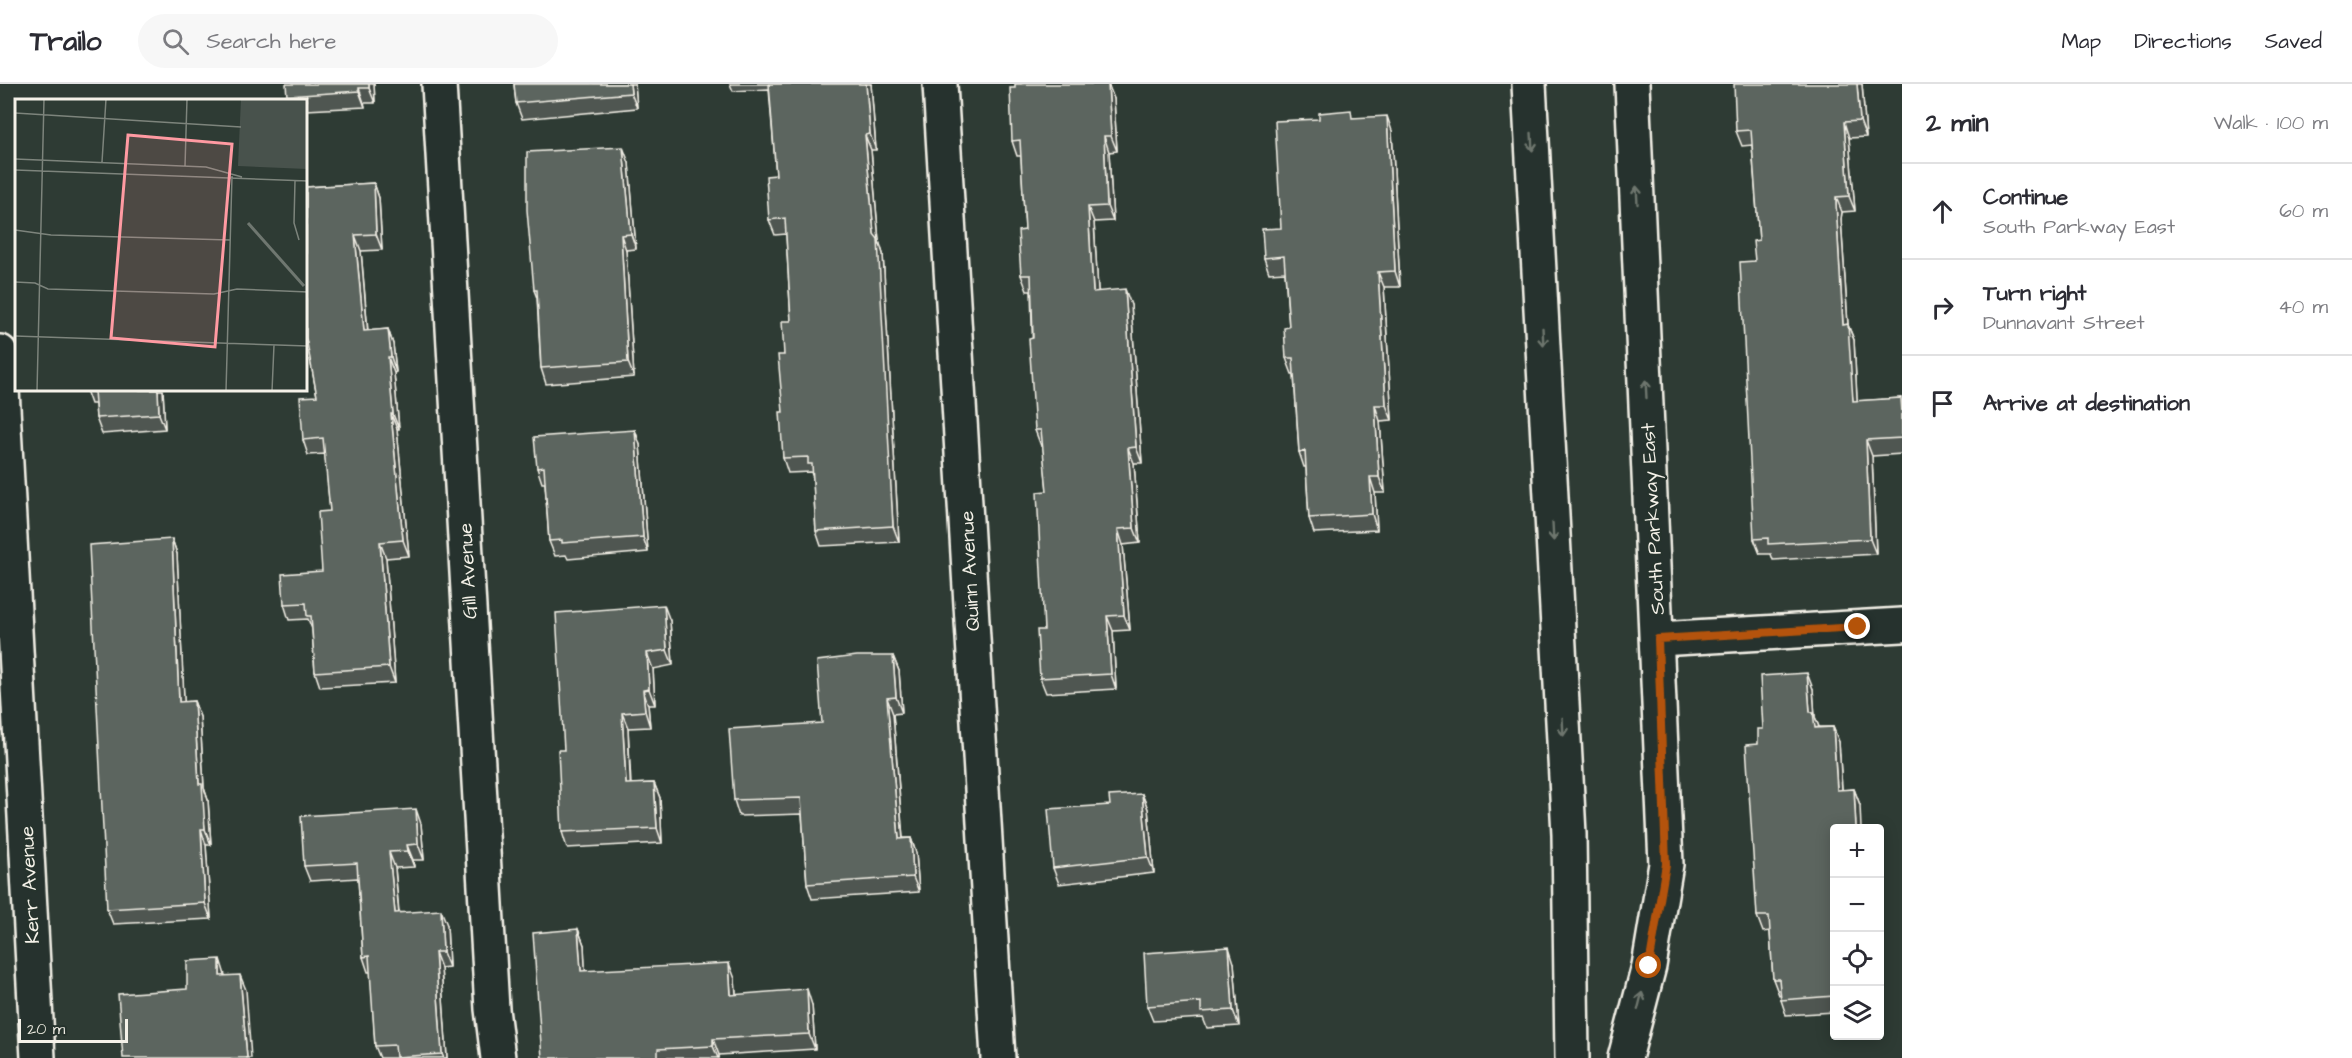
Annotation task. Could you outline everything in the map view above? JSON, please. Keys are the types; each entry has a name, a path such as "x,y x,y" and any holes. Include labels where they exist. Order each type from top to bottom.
{"street":[{"name":"Gill Avenue","path":"439,84 492,997 498,1058"},
{"name":"Quinn Avenue","path":"940,84 998,1058"},
{"path":"1529,84 1569,834 1572,1058"},
{"name":"South Parkway East","path":"1625,1058 1649,966 1666,864 1658,639 1632,84"},
{"name":"Kerr Avenue","path":"0,352 38,1058"},
{"path":"1658,639 1902,625"}],"building":[{"path":"286,84 369,84 369,88 359,88 359,91 287,96"},
{"path":"514,84 630,84 631,93 516,103"},
{"path":"769,84 866,84 870,134 865,135 874,234 878,239 893,526 816,531 812,464 808,464 808,457 783,458 780,412 783,412 778,355 784,355 782,321 791,321 785,218 769,220 766,176 776,175"},
{"path":"1015,84 1108,84 1111,136 1104,136 1107,206 1088,207 1093,292 1125,289 1136,447 1128,448 1134,528 1118,529 1124,615 1107,616 1111,674 1040,678 1037,630 1044,630 1037,492 1047,491 1041,430 1035,430 1029,339 1033,338 1031,275 1021,275 1018,231 1025,230 1020,140 1012,141 1010,88 1015,88"},
{"path":"1734,84 1857,84 1860,121 1844,122 1849,196 1836,197 1843,325 1848,324 1853,401 1901,398 1902,413 1902,438 1866,440 1870,539 1768,544 1768,538 1754,539 1740,262 1755,261 1753,241 1759,240 1751,130 1736,131"},
{"path":"1351,110 1352,118 1387,116 1395,271 1378,272 1386,405 1375,405 1379,477 1370,477 1372,514 1309,518 1305,451 1299,452 1293,358 1286,358 1284,328 1289,327 1284,256 1264,258 1262,229 1281,228 1275,121 1319,119 1319,113"},
{"path":"623,147 631,234 621,235 628,362 541,368 537,290 534,290 527,210 527,152"},
{"path":"374,183 376,234 355,235 364,331 388,329 391,357 388,357 393,414 391,414 403,540 380,542 389,667 315,672 311,616 307,616 306,603 284,604 282,574 322,571 318,512 330,511 323,438 303,440 300,397 317,396 308,349 308,187"},
{"path":"94,392 158,392 159,414 96,418"},
{"path":"635,430 643,537 562,543 562,540 549,541 544,467 537,468 534,437"},
{"path":"172,539 179,702 194,701 199,784 202,784 205,829 201,829 205,903 107,909 89,545"},
{"path":"664,605 667,650 647,653 649,689 643,690 645,711 622,713 626,784 654,783 657,828 562,832 558,750 564,750 556,613"},
{"path":"857,656 893,656 896,697 887,698 899,839 911,838 913,877 807,884 801,798 734,800 729,729 822,723 817,661"},
{"path":"1807,673 1810,712 1813,712 1815,728 1833,727 1837,790 1854,789 1856,824 1830,824 1830,996 1781,1000 1779,979 1773,979 1769,916 1757,916 1746,745 1758,744 1758,729 1763,729 1760,676"},
{"path":"1142,794 1148,857 1053,868 1048,809 1110,805 1109,796"},
{"path":"416,809 418,844 407,845 408,851 389,852 395,913 441,910 443,952 435,952 442,1054 396,1057 395,1045 375,1046 369,956 363,957 357,863 304,866 301,816"},
{"path":"578,929 581,971 729,963 731,995 807,989 809,1034 713,1039 713,1046 658,1049 658,1058 542,1058 533,933"},
{"path":"1229,947 1233,1010 1201,1012 1201,1002 1147,1006 1144,953"},
{"path":"220,959 220,976 240,975 247,1058 123,1058 118,994 187,989 187,961"}],"route":[{"path":"1649,966 1666,864 1658,639 1858,627"}]}
